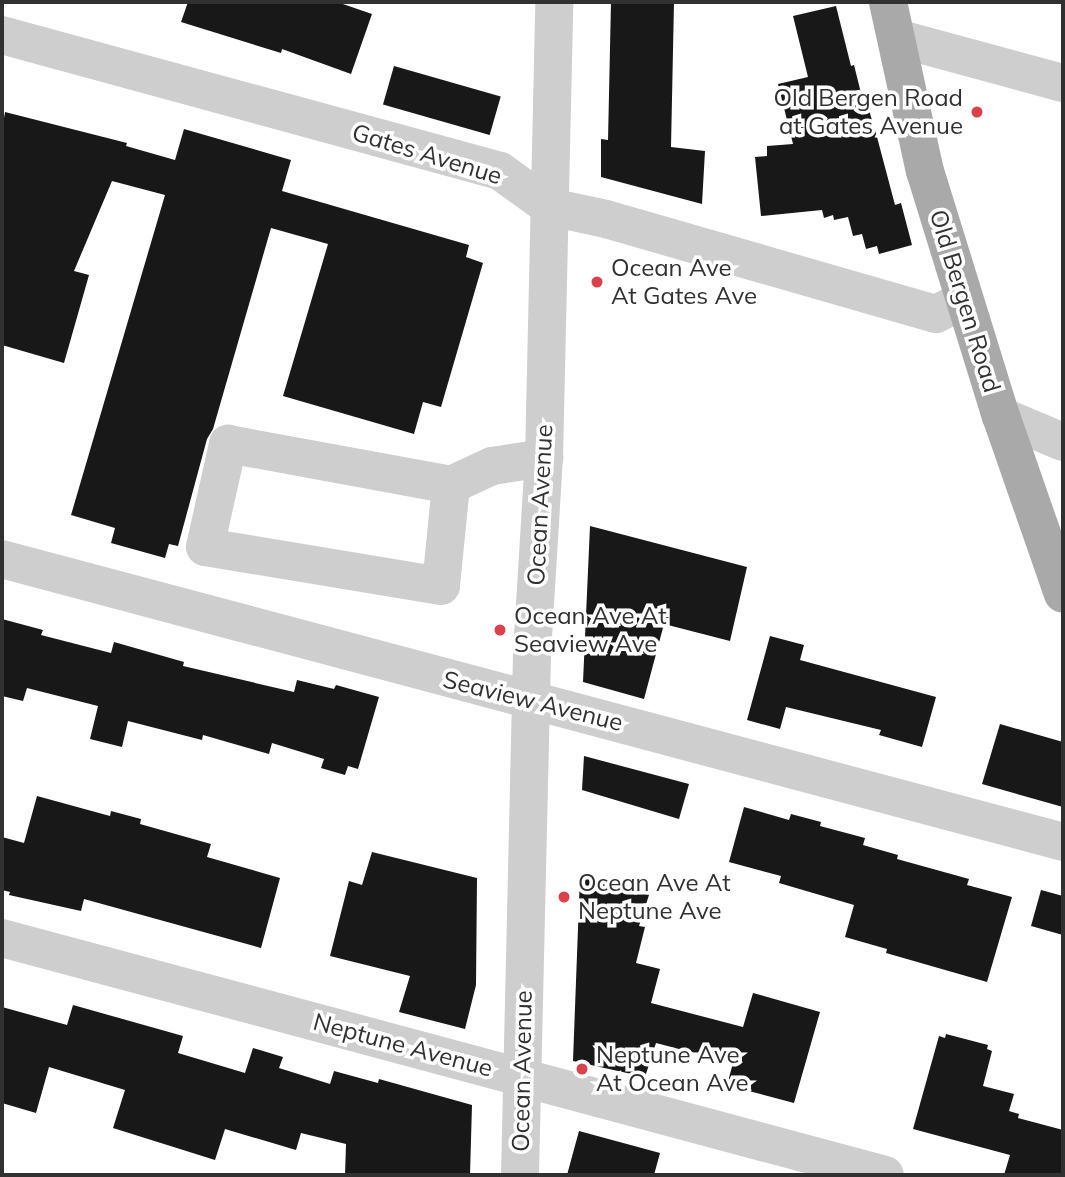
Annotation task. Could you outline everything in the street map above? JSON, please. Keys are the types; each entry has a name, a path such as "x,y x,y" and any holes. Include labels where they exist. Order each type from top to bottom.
{"main road":[{"name":"Old Bergen Road","path":"892,20 925,171 1001,416 1063,594"}],"street":[{"name":"Ocean Avenue","path":"520,1175 531,698 544,458 554,2"},
{"path":"892,20 1063,83"},
{"name":"Gates Avenue","path":"2,35 500,171 550,207 606,219 936,314 964,300"},
{"path":"1001,416 1063,442"},
{"path":"451,485 441,586 205,547 228,444 451,485 492,466 544,458"},
{"name":"Seaview Avenue","path":"2,559 506,696 531,698 1063,842"},
{"name":"Neptune Avenue","path":"2,938 886,1175"}],"building":[{"path":"188,2 337,2 372,14 351,74 282,49 281,53 181,22"},
{"path":"611,2 674,2 671,147 705,151 702,204 601,177 601,139 608,140"},
{"path":"836,6 851,66 854,65 863,101 866,100 895,205 901,203 912,245 879,254 877,246 866,249 862,234 853,236 848,217 834,220 833,215 824,218 822,210 761,216 755,157 767,156 767,146 793,144 778,84 808,77 793,16"},
{"path":"394,66 501,97 490,135 383,104"},
{"path":"5,112 127,143 126,146 175,160 184,129 291,160 282,191 469,245 466,257 483,263 441,407 423,402 414,434 283,396 328,244 271,228 213,429 207,439 178,546 169,544 165,558 111,543 115,528 71,515 165,195 112,181 74,271 89,275 64,363 2,345 2,130"},
{"path":"590,526 747,567 730,641 664,624 644,699 583,682"},
{"path":"2,619 43,630 41,635 111,653 114,642 184,662 183,666 294,692 297,680 334,689 336,685 379,697 358,769 348,766 345,775 321,768 324,759 272,743 269,754 203,735 202,740 128,721 122,747 90,739 98,706 27,688 23,701 2,696"},
{"path":"770,636 804,645 800,660 936,697 922,747 879,735 881,730 786,707 780,729 747,720"},
{"path":"1000,724 1063,742 1063,807 982,784"},
{"path":"584,756 689,784 679,819 582,790"},
{"path":"37,796 110,816 111,811 141,819 140,824 211,844 207,857 280,878 261,948 84,899 81,911 9,895 10,892 2,890 2,837 24,843"},
{"path":"744,807 789,820 791,814 821,822 820,826 865,838 863,845 898,855 897,859 969,879 967,885 1012,897 987,982 886,953 887,949 845,937 854,905 779,883 781,876 729,862"},
{"path":"372,852 477,878 476,985 465,1029 399,1012 410,976 330,956 349,881 362,885"},
{"path":"580,875 649,895 639,926 645,927 636,963 660,969 651,1003 743,1027 753,993 820,1012 794,1103 727,1085 733,1063 656,1043 645,1077 573,1061"},
{"path":"1041,890 1063,896 1063,935 1031,926"},
{"path":"73,1005 183,1036 178,1053 245,1073 253,1048 283,1057 279,1068 330,1084 334,1071 378,1083 379,1079 472,1105 470,1175 345,1175 346,1144 301,1133 296,1150 225,1129 215,1160 113,1128 125,1090 49,1067 36,1113 2,1103 2,1007 67,1025"},
{"path":"946,1034 988,1045 987,1049 992,1051 983,1086 1014,1094 1009,1111 1019,1114 1018,1118 1063,1130 1063,1175 1004,1175 1010,1155 913,1129 939,1036 945,1038"},
{"path":"579,1131 660,1153 654,1175 567,1175"}],"place":[{"name":"Old Bergen Road at Gates Avenue","path":"977,112"},
{"name":"Ocean Ave At Gates Ave","path":"597,282"},
{"name":"Ocean Ave At Seaview Ave","path":"500,630"},
{"name":"Ocean Ave At Neptune Ave","path":"564,897"},
{"name":"Neptune Ave At Ocean Ave","path":"582,1069"}]}
